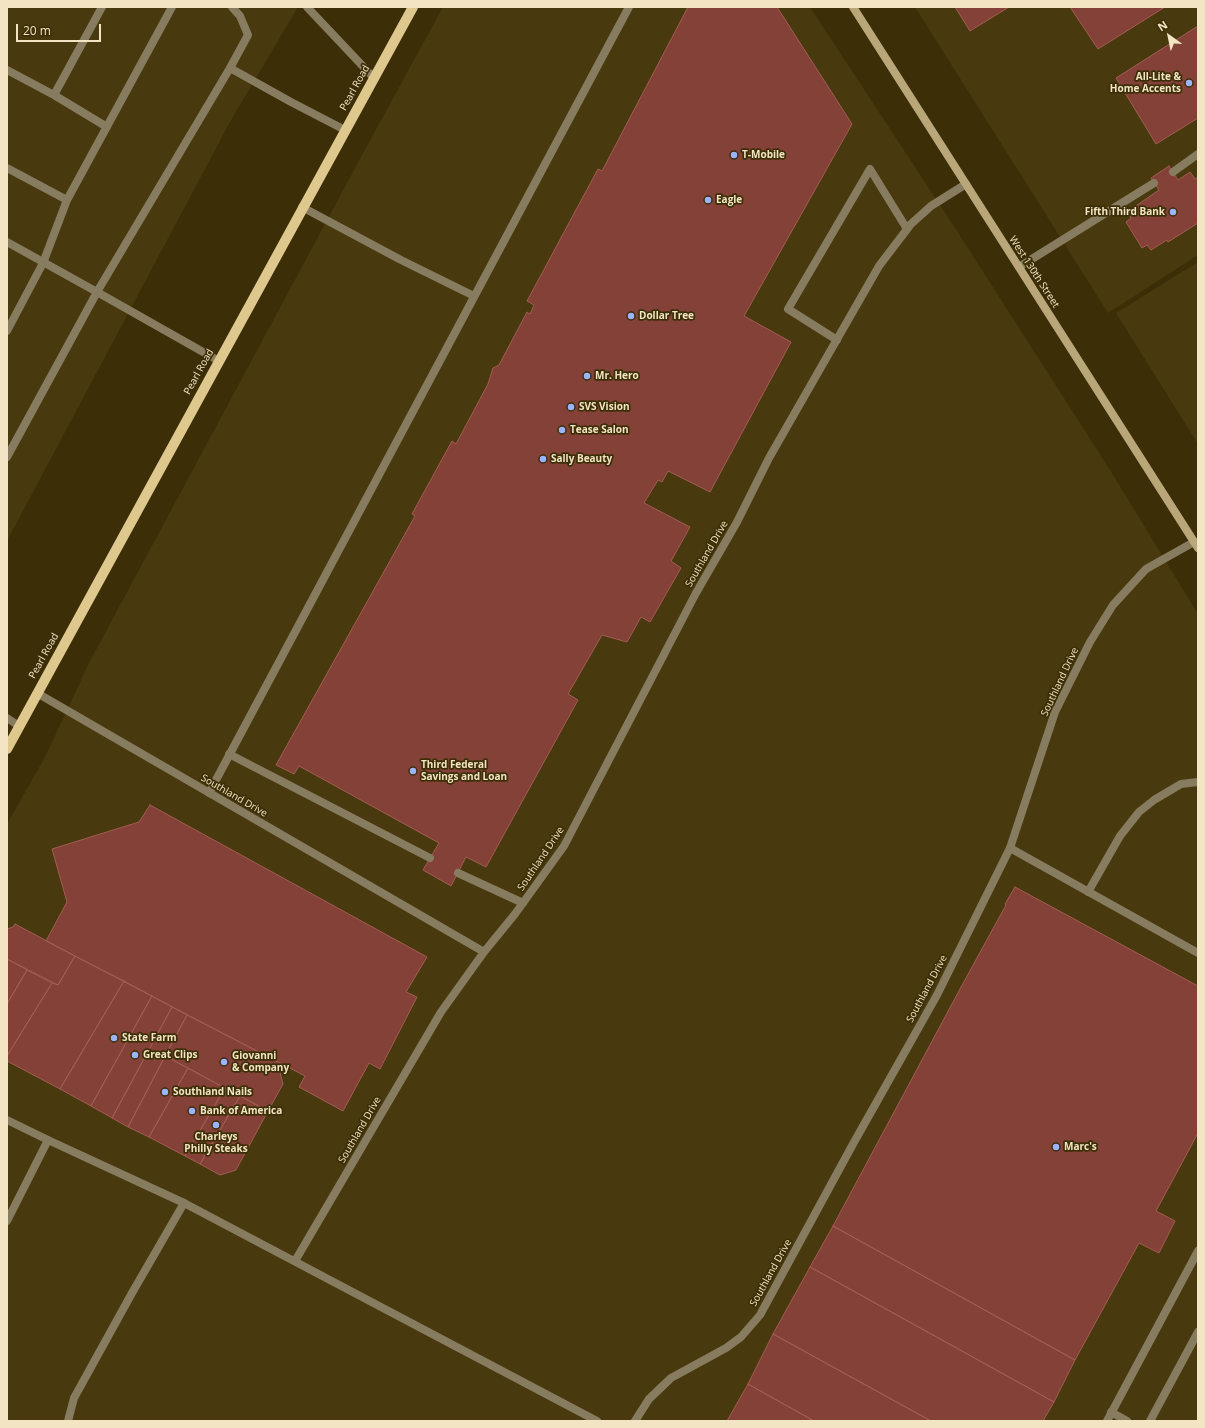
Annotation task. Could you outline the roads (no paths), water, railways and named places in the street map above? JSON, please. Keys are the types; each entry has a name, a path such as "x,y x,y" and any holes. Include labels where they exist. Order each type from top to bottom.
{"main road":[{"name":"Pearl Road","path":"7,749 302,207 413,7"},
{"name":"West 130th Street","path":"854,7 1196,545"}],"street":[{"path":"54,95 102,7"},
{"path":"7,331 43,263 67,200 172,7"},
{"path":"7,457 97,292 248,35 240,16 232,7"},
{"path":"307,7 374,78"},
{"path":"209,792 629,7"},
{"path":"230,68 345,130"},
{"path":"7,70 54,95 106,127"},
{"path":"1173,172 1198,154"},
{"path":"7,168 67,200"},
{"path":"837,340 788,309 870,170 906,229"},
{"path":"1019,267 1154,183"},
{"name":"Southland Drive","path":"295,1261 441,1012 564,846 696,593 737,522 769,458 879,266 911,224 931,206 966,184"},
{"path":"302,207 401,260 474,296"},
{"path":"7,242 219,362"},
{"name":"Southland Drive","path":"635,1421 649,1399 671,1378 726,1348 741,1337 760,1315 853,1144 937,995 1010,848 1055,712 1090,642 1113,605 1146,569 1196,545"},
{"name":"Southland Drive","path":"37,693 484,952"},
{"path":"7,718 19,726"},
{"path":"229,754 430,858"},
{"path":"1088,892 1120,836 1139,812 1154,800 1181,784 1198,782"},
{"path":"1010,848 1198,953"},
{"path":"458,873 523,903"},
{"path":"7,1120 184,1203 597,1421"},
{"path":"7,1221 48,1140"},
{"path":"68,1421 74,1398 184,1203"},
{"path":"1107,1421 1198,1251"},
{"path":"1150,1421 1198,1332"},
{"path":"1111,1412 1127,1421"}],"place":[{"name":"All-Lite & Home Accents","path":"1189,83"},
{"name":"T-Mobile","path":"734,155"},
{"name":"Eagle","path":"708,200"},
{"name":"Fifth Third Bank","path":"1173,212"},
{"name":"Dollar Tree","path":"631,316"},
{"name":"Mr. Hero","path":"587,376"},
{"name":"SVS Vision","path":"571,407"},
{"name":"Tease Salon","path":"562,430"},
{"name":"Sally Beauty","path":"543,459"},
{"name":"Third Federal Savings and Loan","path":"413,771"},
{"name":"State Farm","path":"114,1038"},
{"name":"Great Clips","path":"135,1055"},
{"name":"Giovanni & Company","path":"224,1062"},
{"name":"Southland Nails","path":"165,1092"},
{"name":"Bank of America","path":"192,1111"},
{"name":"Charleys Philly Steaks","path":"216,1125"},
{"name":"Marc's","path":"1056,1147"}]}
